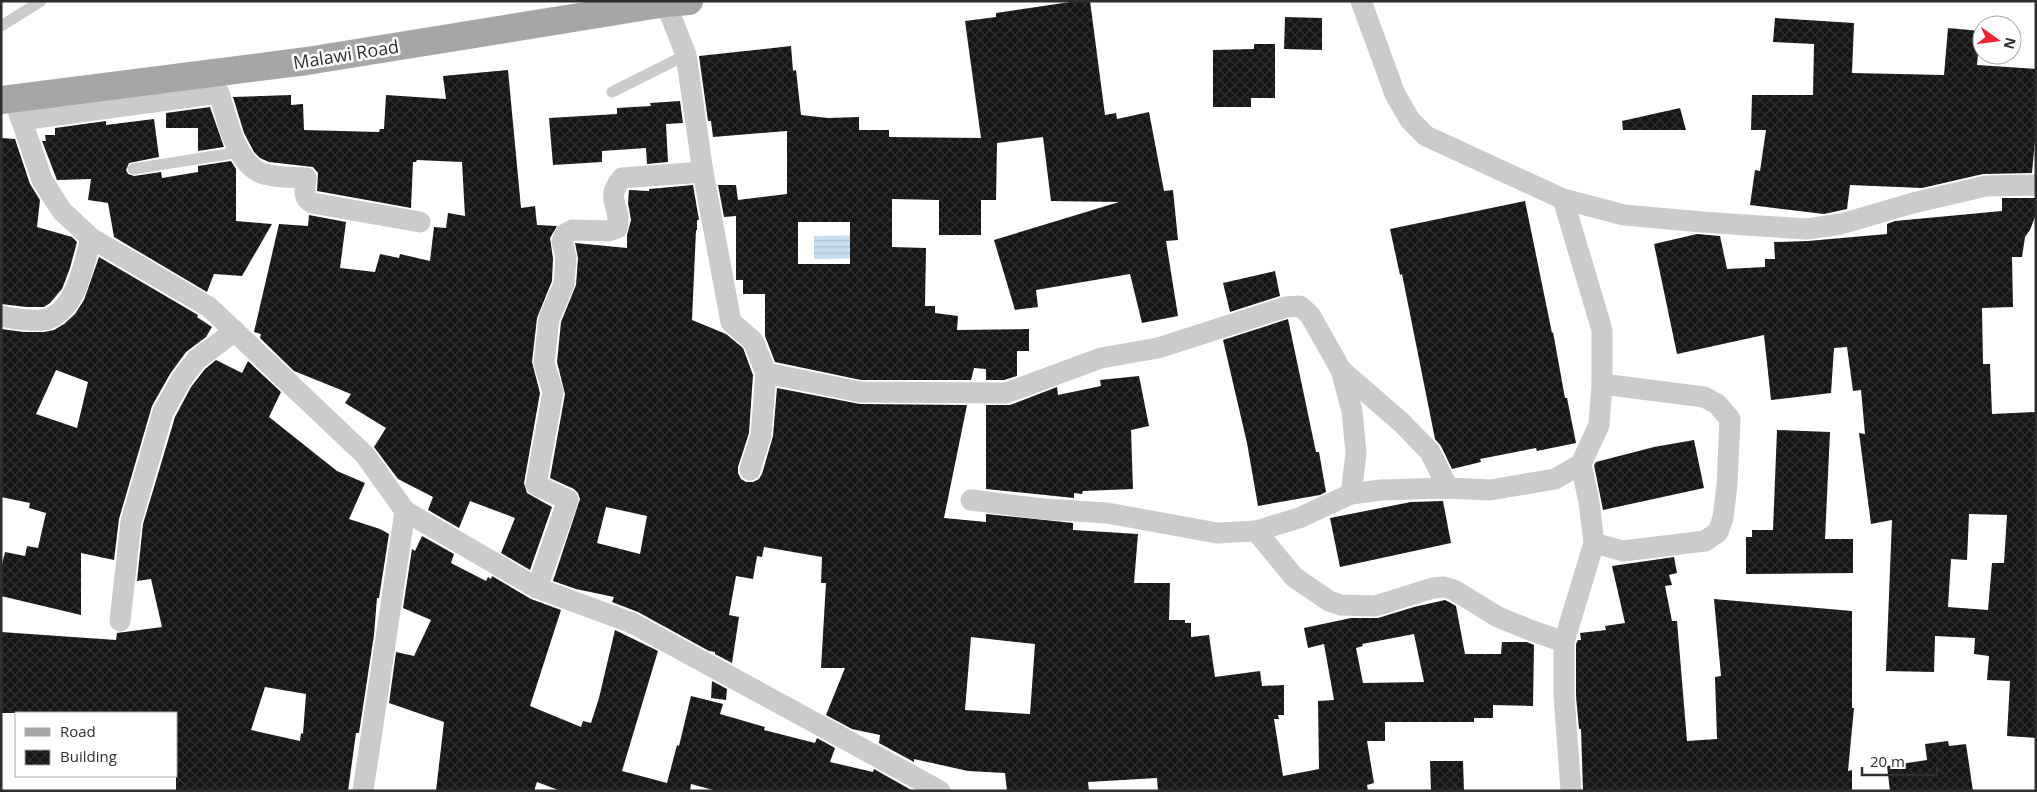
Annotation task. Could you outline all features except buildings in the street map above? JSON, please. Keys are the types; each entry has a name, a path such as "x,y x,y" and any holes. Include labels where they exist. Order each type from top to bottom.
{"main road":[{"name":"Malawi Road","path":"12,106 673,2"}],"street":[{"path":"1361,1 1395,94 1410,120 1426,136 1563,199 1624,215 1806,229 1841,224 1913,203 1986,186 2036,184"},
{"path":"673,2 686,55 703,172 731,322 753,342 766,373 762,435 750,470"},
{"path":"420,222 312,203 304,195 306,178 274,176 259,172 248,165 229,126 220,93 12,106 42,180 62,211 91,238 209,307 365,455 405,511 537,588 632,622 940,791"},
{"path":"537,588 568,500 536,485 554,392 544,363 549,319 564,284 566,258 562,242 566,234 572,230 609,231 617,228 619,221 612,196 616,185 622,178 703,172"},
{"path":"971,500 1043,509 1107,512 1218,532 1256,531 1299,518 1350,494 1381,490 1448,488 1490,490 1554,479 1581,464 1599,425 1602,384 1602,330 1563,199"},
{"path":"1,316 16,320 48,319 66,306 78,285 91,238"},
{"path":"766,373 860,392 1006,393 1101,358 1158,348 1286,307 1300,306 1310,314 1341,370 1352,411 1356,453 1350,494"},
{"path":"120,621 131,522 163,412 180,380 196,360 235,331"},
{"path":"1341,370 1402,424 1430,452 1448,488"},
{"path":"1594,543 1623,551 1705,541 1718,532 1724,518 1730,437 1730,419 1716,404 1704,397 1602,384"},
{"path":"1571,791 1564,696 1564,642 1594,543 1589,502 1581,464"},
{"path":"363,791 405,511"},
{"path":"1256,531 1294,577 1329,602 1341,606 1375,606 1433,588 1444,587 1454,590 1498,616 1564,642"}],"lane":[{"path":"1,26 41,1"},
{"path":"612,92 686,55"},
{"path":"133,169 240,152"}],"water":[{"path":"867,235 867,258 814,259 814,236"}]}
